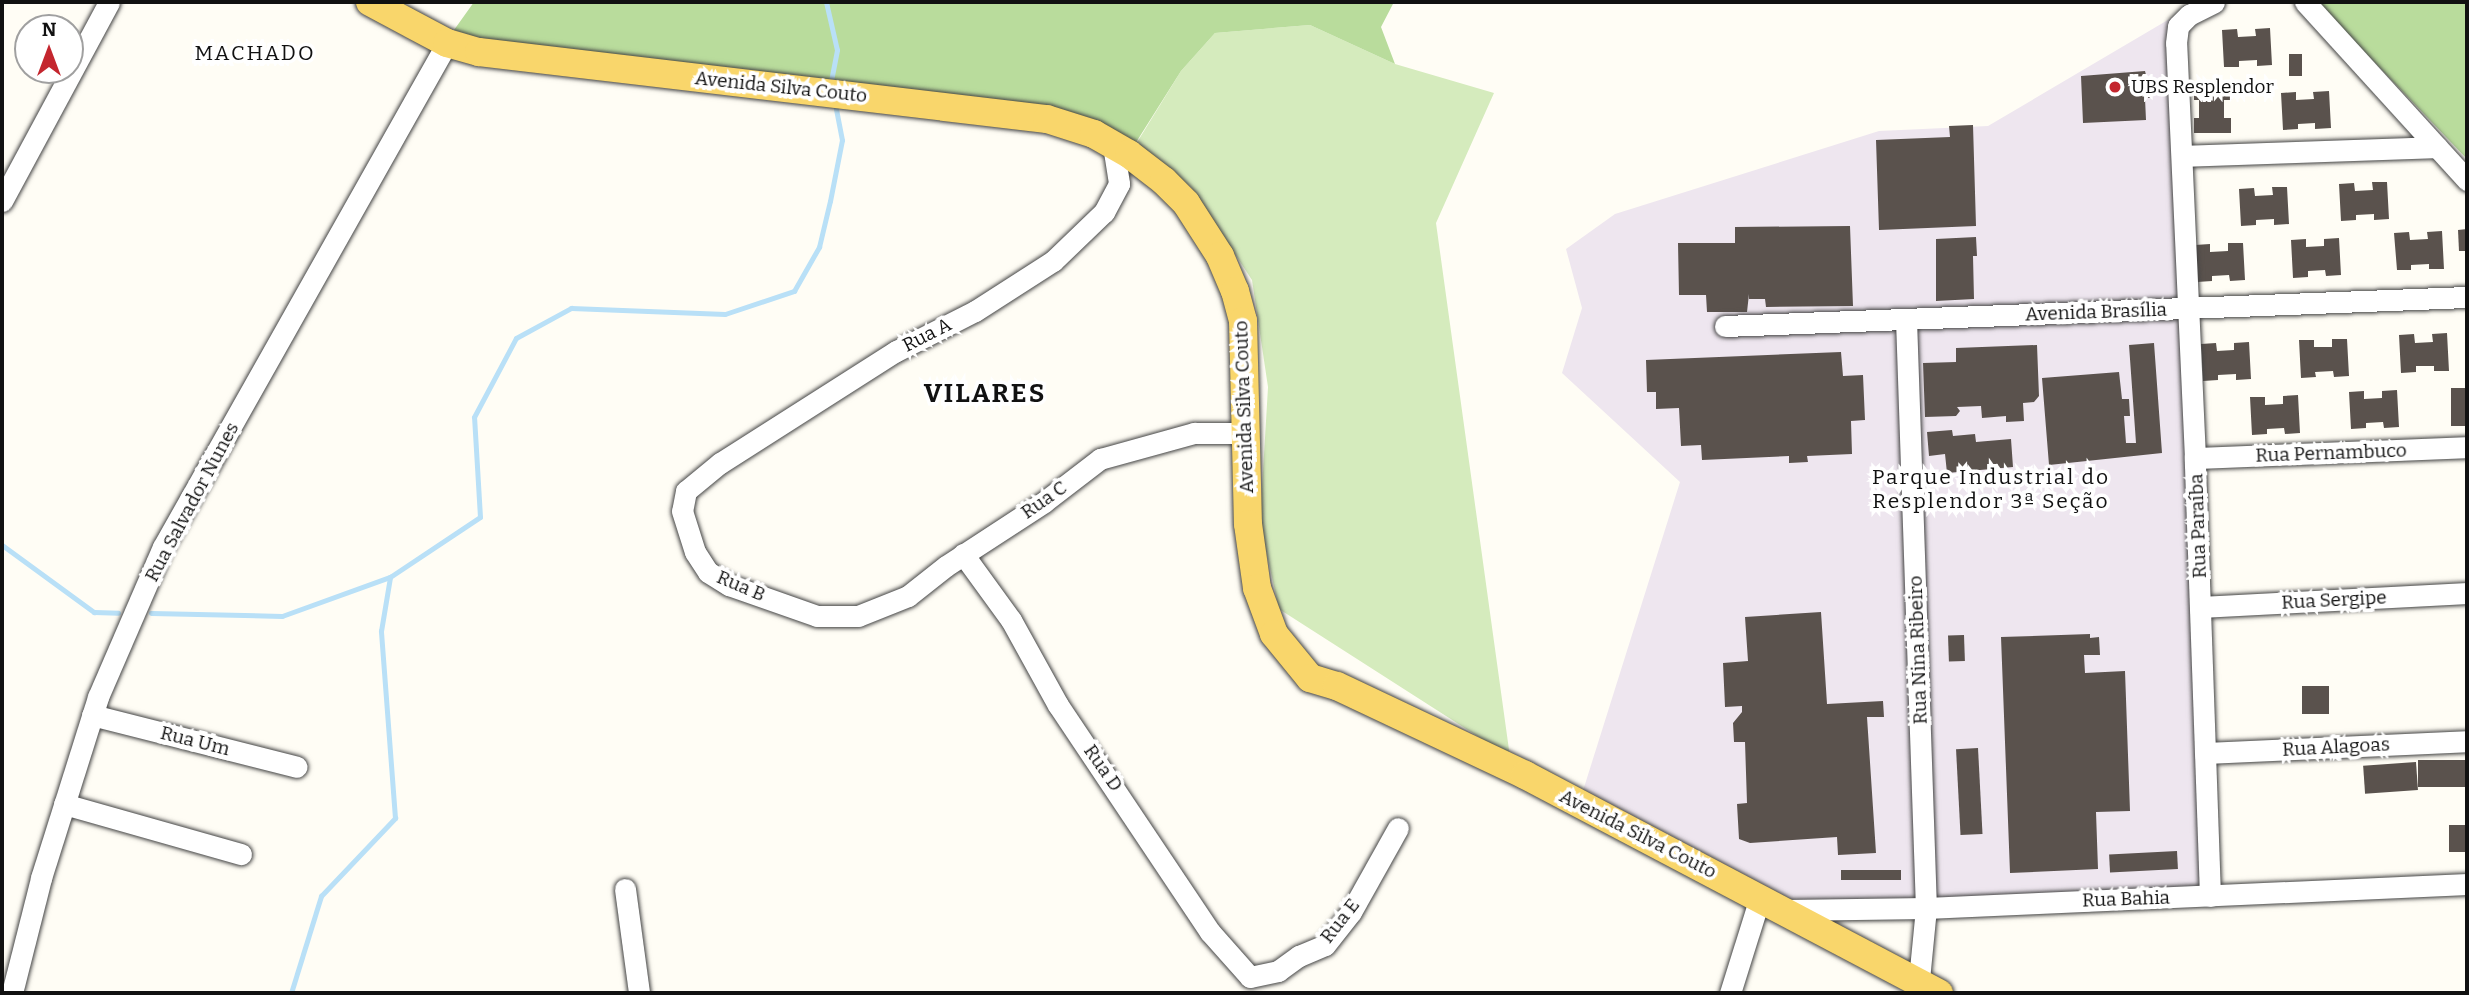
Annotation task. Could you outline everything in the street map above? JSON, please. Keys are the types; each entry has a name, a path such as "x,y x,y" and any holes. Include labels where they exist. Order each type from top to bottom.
{"main road":[{"name":"Avenida Silva Couto","path":"370,2 447,43 506,57 827,91 1047,119 1094,134 1113,145 1164,181 1185,203 1220,256 1235,291 1243,321 1248,524 1257,588 1274,634 1310,678 1337,685 1525,775 1929,987"}],"street":[{"path":"2,201 8,175 109,2"},
{"name":"Rua Paraíba","path":"2210,896 2178,26 2189,15 2214,2"},
{"path":"2305,2 2467,180"},
{"name":"Rua Salvador Nunes","path":"12,993 64,804 92,715 163,547 447,43"},
{"name":"Rua A","path":"687,491 720,463 896,351 975,311 1053,261 1104,212 1119,184 1113,145"},
{"path":"2183,156 2437,147"},
{"name":"Avenida Brasília","path":"1725,326 2467,297"},
{"name":"Rua Nina Ribeiro","path":"1906,319 1929,987"},
{"name":"Rua C","path":"858,616 908,596 964,554 1044,502 1100,459 1194,433 1246,433"},
{"name":"Rua Pernambuco","path":"2195,458 2467,447"},
{"name":"Rua B","path":"687,491 681,511 695,552 708,572 729,585 817,616 858,616"},
{"name":"Rua D","path":"964,554 1011,620 1058,705 1107,773 1210,932 1250,977"},
{"name":"Rua Sergipe","path":"2201,607 2467,593"},
{"name":"Rua Um","path":"92,715 298,767"},
{"name":"Rua Alagoas","path":"2205,753 2467,741"},
{"path":"64,804 241,854"},
{"name":"Rua E","path":"1250,977 1278,971 1299,956 1325,945 1351,912 1398,828"},
{"name":"Rua Bahia","path":"1785,910 1926,908 2467,884"},
{"path":"625,889 639,993"},
{"path":"1730,993 1760,897"}],"shaded area":[{"path":"2178,14 2212,894 1757,907 1576,813 1680,482 1562,373 1582,308 1566,249 1615,214 1879,131 1988,126"}],"green space":[{"path":"474,2 1394,2 1381,27 1395,64 1310,25 1215,33 1181,71 1135,144 980,98 843,81 509,48 454,30"},
{"path":"2317,2 2467,2 2467,159"},
{"path":"1310,25 1395,64 1494,93 1436,223 1510,757 1279,609 1260,523 1268,387 1252,280 1191,187 1136,144 1181,71 1215,33"}],"building":[{"path":"2270,28 2272,65 2257,66 2257,60 2239,61 2239,67 2224,67 2222,30 2237,29 2238,37 2256,36 2255,29"},
{"path":"2289,54 2302,54 2302,76 2289,76"},
{"name":"UBS Resplendor","path":"2145,71 2152,98 2145,98 2146,120 2083,123 2081,76"},
{"path":"2194,85 2232,85 2232,100 2224,100 2224,118 2231,118 2231,133 2194,133 2194,118 2199,118 2199,100 2194,100"},
{"path":"2329,91 2331,128 2315,129 2315,123 2298,124 2298,129 2283,130 2281,93 2296,92 2296,100 2314,99 2313,92"},
{"path":"1973,125 1976,226 1879,230 1876,140 1950,137 1949,126"},
{"path":"2372,182 2387,182 2389,219 2374,220 2374,214 2356,215 2356,220 2341,221 2339,184 2354,183 2355,191 2373,190"},
{"path":"2272,187 2287,187 2289,224 2274,225 2274,219 2256,220 2256,225 2241,226 2239,189 2254,188 2255,196 2273,195"},
{"path":"1850,226 1853,306 1766,307 1765,299 1749,299 1749,294 1747,312 1707,312 1706,295 1679,295 1678,243 1735,243 1735,227"},
{"path":"2467,229 2467,251 2459,251 2458,230"},
{"path":"2442,231 2444,269 2429,269 2429,264 2411,265 2411,270 2397,270 2394,233 2409,232 2410,240 2428,239 2427,232"},
{"path":"1976,237 1977,256 1973,256 1974,299 1936,301 1936,239"},
{"path":"2339,238 2341,275 2326,276 2325,270 2308,271 2308,277 2293,278 2291,240 2306,239 2306,247 2324,246 2324,239"},
{"path":"2228,243 2243,243 2245,280 2230,281 2229,275 2212,276 2212,281 2197,282 2195,245 2210,244 2210,252 2228,251"},
{"path":"2447,333 2449,371 2434,371 2434,366 2416,366 2416,372 2401,373 2399,335 2414,334 2415,343 2433,342 2432,334"},
{"path":"2332,339 2347,339 2349,376 2334,377 2333,371 2315,372 2316,377 2301,378 2299,340 2314,340 2314,347 2332,347"},
{"path":"2249,342 2251,379 2236,380 2236,374 2218,375 2218,380 2203,381 2201,344 2216,343 2217,351 2234,350 2234,343"},
{"path":"2154,343 2162,453 2049,465 2042,378 2119,372 2122,399 2129,399 2130,416 2124,416 2126,443 2136,443 2129,345"},
{"path":"2037,345 2039,396 2034,402 2023,403 2024,421 2006,422 2006,416 1982,418 1981,406 1957,407 1960,411 1956,416 1925,417 1923,363 1956,362 1956,348"},
{"path":"1841,352 1843,376 1863,375 1865,420 1851,421 1852,454 1807,456 1808,462 1789,463 1789,456 1702,460 1701,445 1681,446 1679,408 1656,409 1656,392 1647,392 1646,360"},
{"path":"2451,388 2466,388 2466,426 2451,426"},
{"path":"2397,390 2399,427 2384,428 2383,422 2366,423 2366,428 2351,429 2349,392 2364,391 2364,399 2382,398 2382,391"},
{"path":"2298,395 2300,433 2285,434 2284,428 2267,429 2267,434 2252,435 2250,397 2265,397 2265,405 2283,404 2283,396"},
{"path":"1952,430 1953,436 1975,434 1976,442 2011,439 2013,467 1947,473 1945,454 1929,456 1927,432"},
{"path":"1821,612 1827,704 1883,701 1884,717 1867,717 1876,853 1838,855 1837,837 1750,843 1739,839 1737,804 1747,803 1745,742 1734,742 1733,723 1742,712 1742,706 1725,707 1723,663 1748,661 1745,617"},
{"path":"2090,634 2090,638 2099,637 2100,655 2084,655 2085,673 2125,671 2130,811 2096,812 2098,869 2010,873 2001,637"},
{"path":"1964,635 1965,661 1949,662 1948,636"},
{"path":"2302,686 2329,686 2329,714 2302,714"},
{"path":"1978,748 1983,834 1961,835 1956,749"},
{"path":"2418,760 2467,760 2467,787 2418,787"},
{"path":"2416,762 2418,790 2365,794 2363,766"},
{"path":"2449,825 2467,825 2467,852 2449,852"},
{"path":"2177,851 2178,869 2110,873 2109,855"},
{"path":"1841,870 1901,870 1901,880 1841,880"}],"waterway":[{"path":"826,2 837,50 831,82"},
{"path":"151,613 282,616 390,577 480,517 474,417 516,338 571,308 725,314 794,291 819,247 830,201 842,140 836,109"},
{"path":"2,545 94,612 118,613"},
{"path":"291,993 321,896 395,818 381,631 390,577"}],"place":[{"name":"UBS Resplendor","path":"2115,87"}],"district":[{"name":"MACHADO","path":"255,53"},
{"name":"VILARES","path":"985,394"},
{"name":"Parque Industrial do Resplendor 3ª Seção","path":"1991,489"}]}
